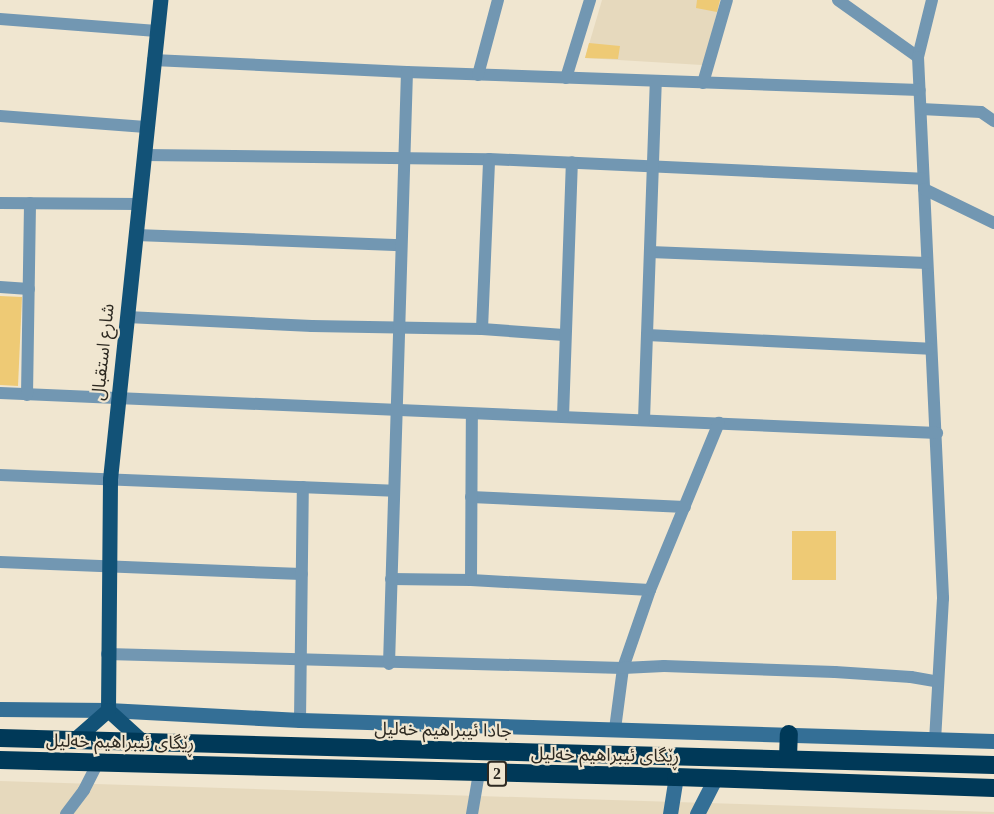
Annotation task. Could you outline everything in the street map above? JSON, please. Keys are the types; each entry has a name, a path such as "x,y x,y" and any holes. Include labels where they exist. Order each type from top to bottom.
{"highway":[{"path":"788,758 789,734"},
{"name":"جادا ئیبراهیم خەلیل","path":"0,738 994,765"},
{"path":"360,770 361,749"},
{"path":"427,750 427,772"},
{"name":"ڕێگای ئیبراهیم خەلیل","path":"0,760 676,777 994,788"}],"main road":[{"name":"شارع استقبال","path":"108,710 107,565 110,479 160,0"},
{"path":"0,709 108,710 300,720 994,741"},
{"path":"75,739 108,710"},
{"path":"108,710 142,741"},
{"path":"670,814 676,777"},
{"path":"697,814 715,779"}],"street":[{"path":"478,75 498,0"},
{"path":"566,78 590,0"},
{"path":"703,83 727,0"},
{"path":"838,0 918,57"},
{"path":"932,0 918,57 943,598 935,739"},
{"path":"0,19 157,31"},
{"path":"153,60 478,75 920,90"},
{"path":"389,664 407,72"},
{"path":"644,420 656,81"},
{"path":"921,109 981,112 994,121"},
{"path":"0,116 146,127"},
{"path":"144,155 489,159 653,165 923,184 994,223"},
{"path":"482,329 489,159"},
{"path":"562,417 572,162"},
{"path":"0,203 138,204"},
{"path":"27,395 30,203"},
{"path":"136,235 401,245"},
{"path":"650,252 927,264"},
{"path":"0,287 29,289"},
{"path":"127,317 312,327 482,329 564,335"},
{"path":"647,335 930,349"},
{"path":"0,393 118,400 937,433"},
{"path":"471,580 472,414"},
{"path":"615,729 623,668 650,590 719,423"},
{"path":"0,475 394,491"},
{"path":"300,720 303,487"},
{"path":"471,497 685,507"},
{"path":"0,562 302,574"},
{"path":"391,579 471,580 650,590"},
{"path":"107,654 389,664 623,668 664,666 835,672 911,677 938,682"},
{"path":"66,814 84,790 99,761"},
{"path":"472,814 478,773"}],"shaded area":[{"path":"602,0 720,0 705,61 702,65 585,58"},
{"path":"697,0 720,0 717,12 696,8"},
{"path":"589,43 620,46 618,59 585,58"},
{"path":"0,296 22,297 18,386 0,385"},
{"path":"792,531 836,531 836,580 792,580"},
{"path":"0,781 994,812 994,814 0,814"}]}
